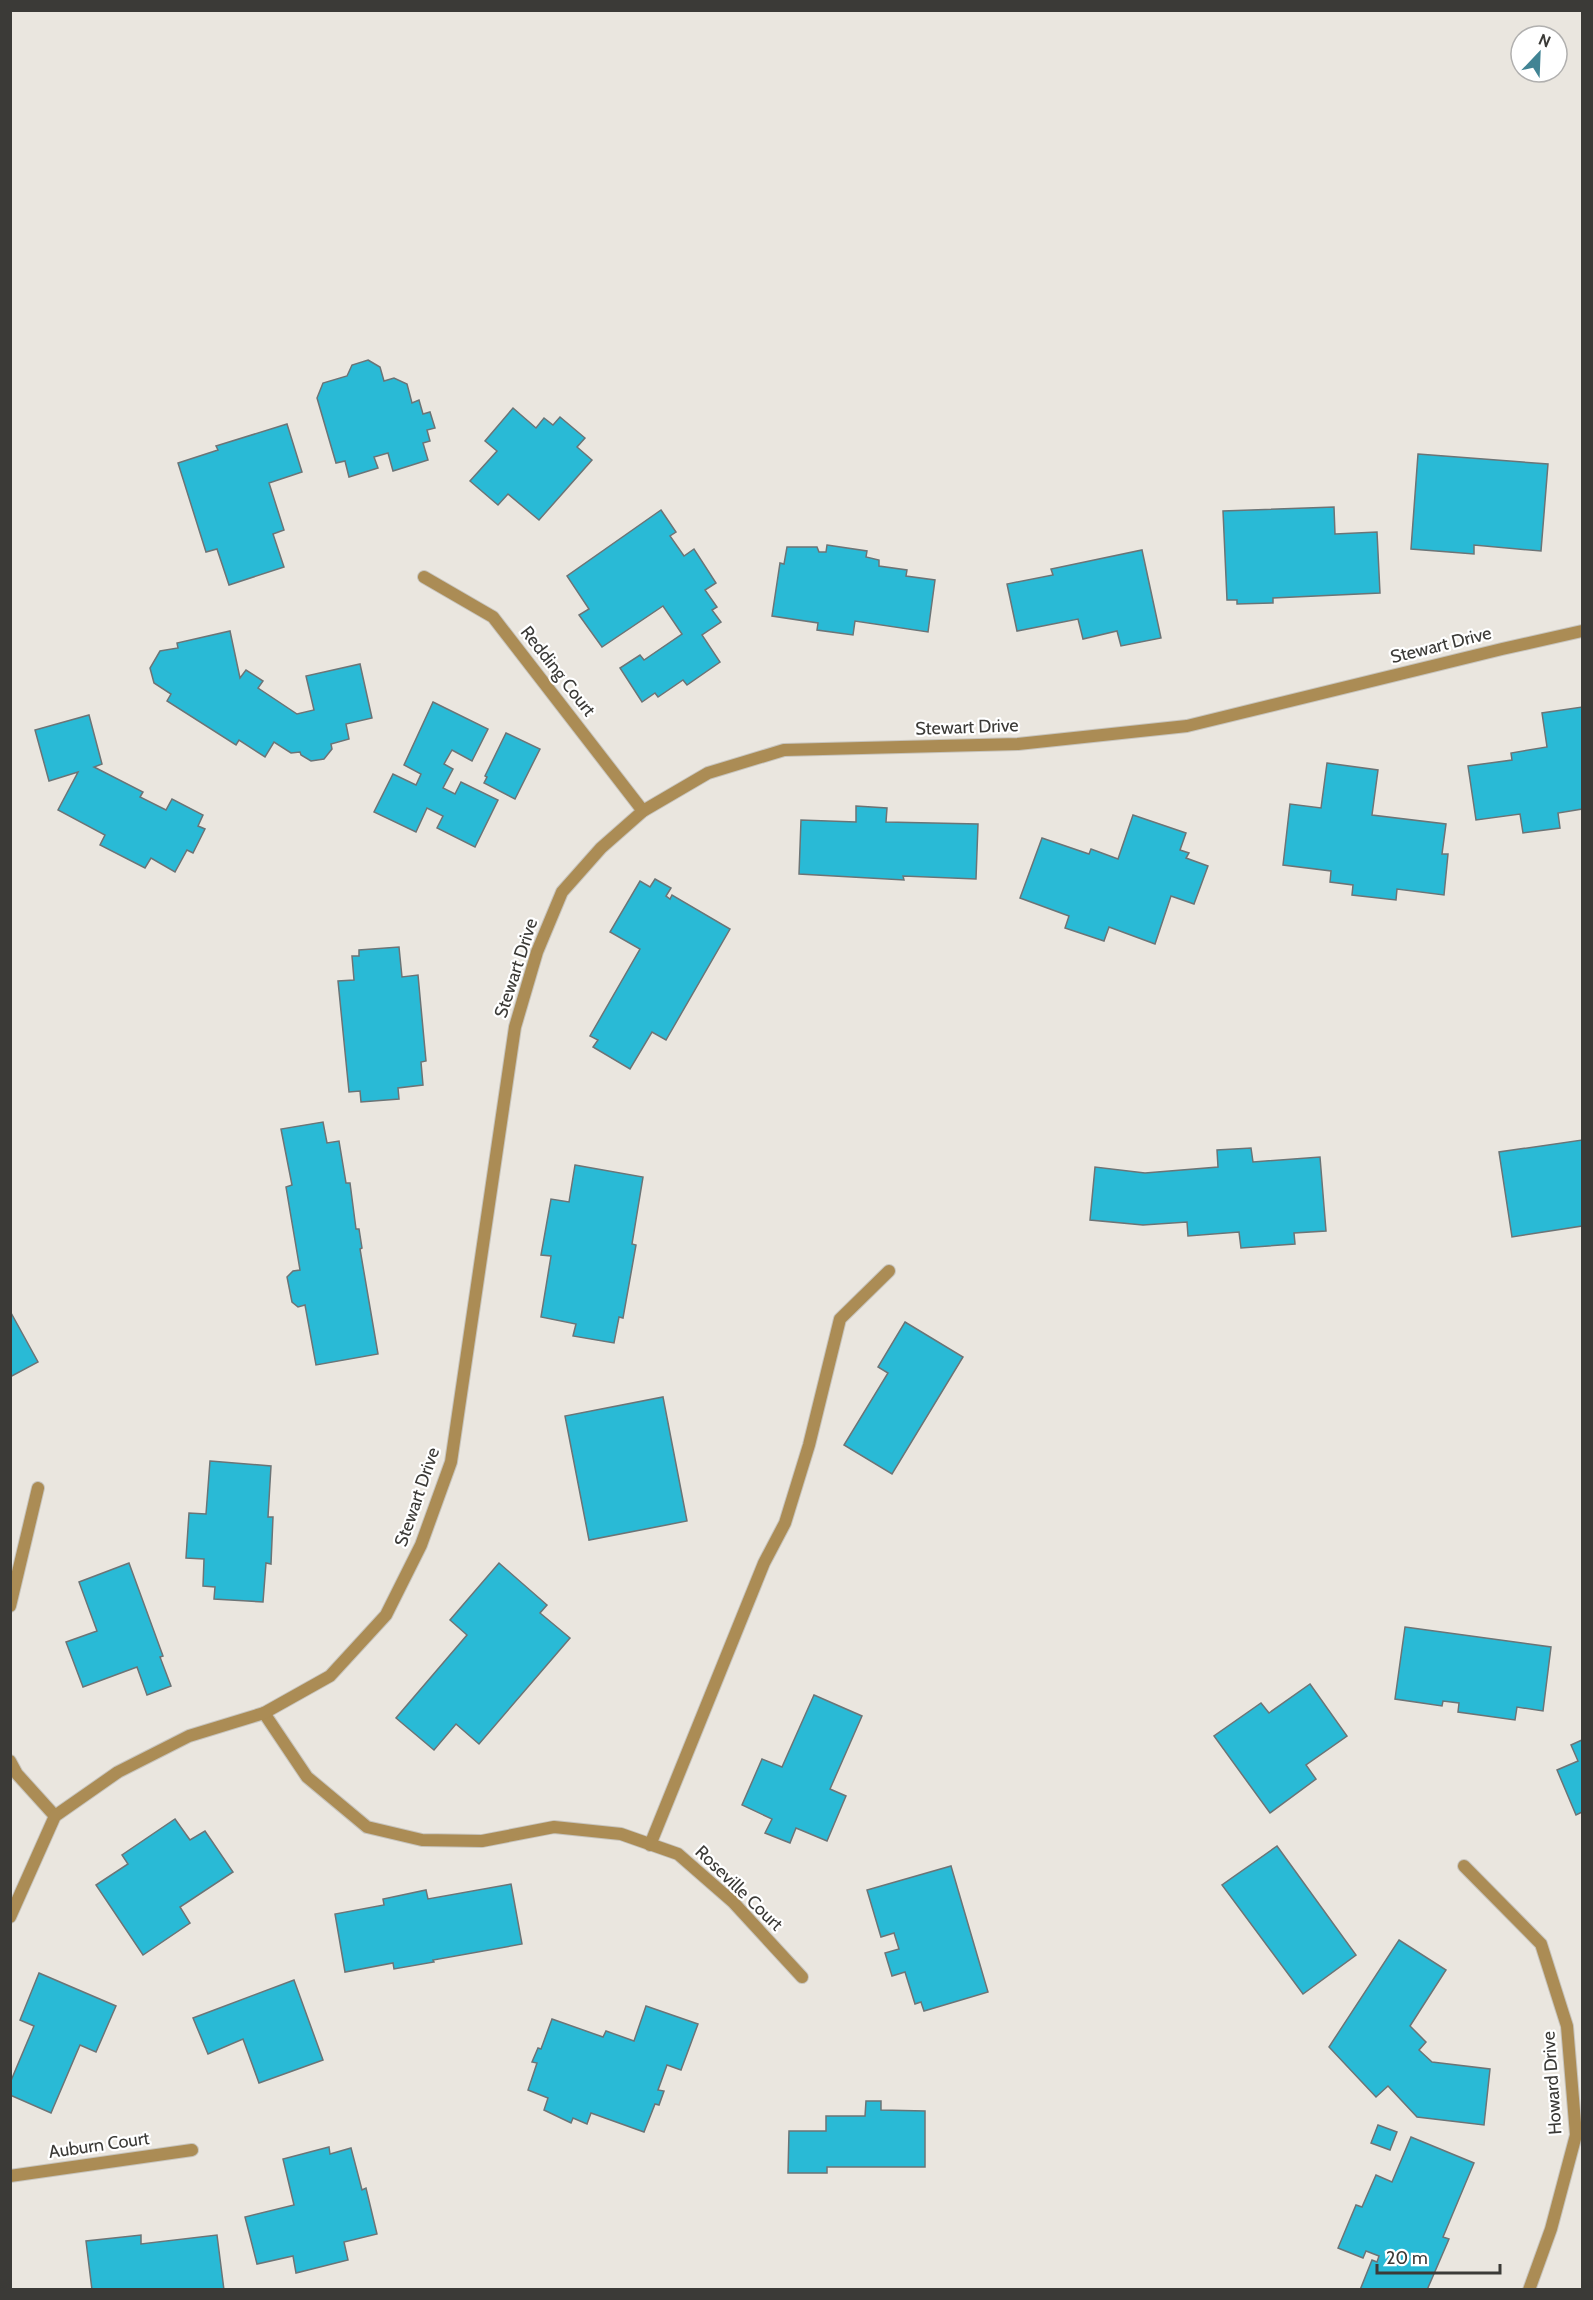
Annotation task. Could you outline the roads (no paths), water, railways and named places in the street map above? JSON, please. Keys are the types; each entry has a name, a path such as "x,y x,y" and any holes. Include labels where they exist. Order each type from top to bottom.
{"street":[{"name":"Redding Court","path":"424,577 493,617 643,811"},
{"name":"Stewart Drive","path":"55,1816 118,1772 189,1736 264,1713 330,1676 386,1615 421,1545 451,1462 515,1028 537,952 562,892 602,848 643,811 708,773 784,750 1018,744 1187,726 1582,631"},
{"path":"650,1845 765,1563 785,1523 809,1445 840,1319 889,1271"},
{"path":"10,1606 38,1488"},
{"name":"Roseville Court","path":"264,1713 308,1777 367,1827 422,1840 482,1841 554,1827 621,1834 678,1854 733,1902 802,1977"},
{"path":"10,1761 17,1774 55,1816 10,1917"},
{"name":"Howard Drive","path":"1464,1866 1541,1944 1567,2026 1579,2136 1551,2229 1529,2289"},
{"name":"Auburn Court","path":"10,2176 192,2150"}]}
